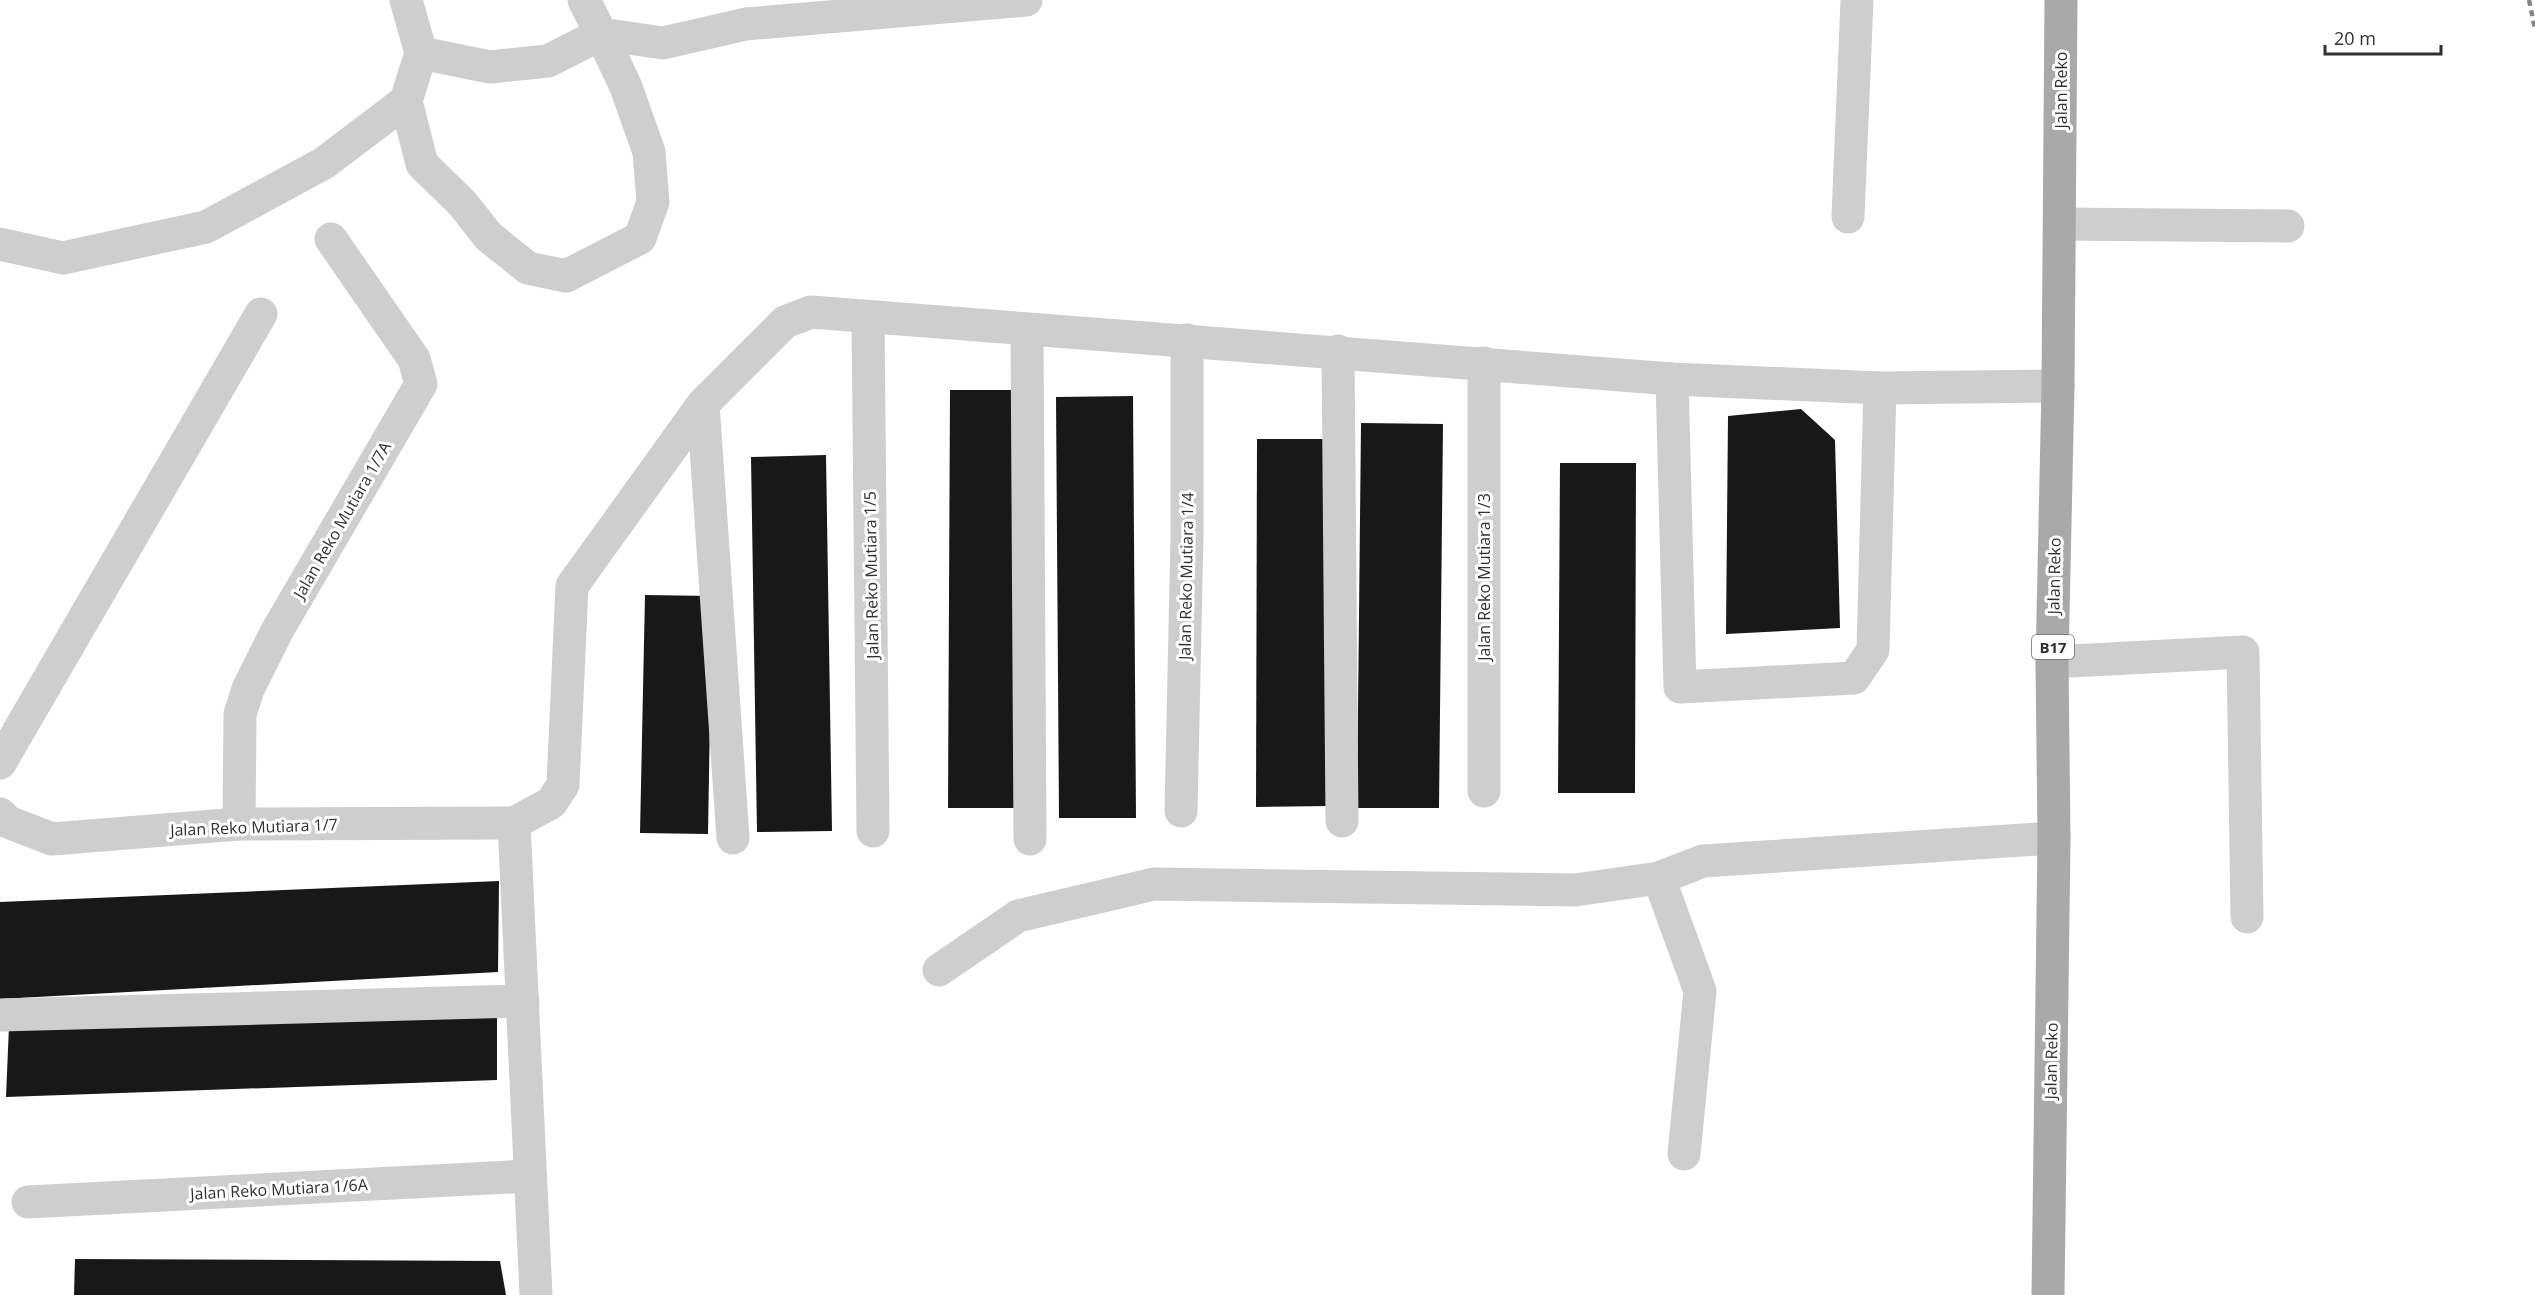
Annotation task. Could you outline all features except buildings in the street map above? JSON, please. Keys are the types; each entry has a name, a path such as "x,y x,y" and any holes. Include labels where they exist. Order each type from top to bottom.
{"main road":[{"name":"Jalan Reko","path":"2048,1295 2054,838 2052,662 2058,386 2061,0"}],"street":[{"path":"406,0 421,53 405,101 422,164 462,203 489,237 528,268 566,276 640,238 653,202 649,152 626,87 584,0"},
{"path":"421,53 490,67 548,61 601,34 663,43 746,24 1026,0"},
{"path":"1848,217 1857,0"},
{"path":"0,244 63,258 206,227 324,163 405,101"},
{"path":"2060,224 2288,226"},
{"name":"Jalan Reko Mutiara 1/7A","path":"238,825 240,714 248,689 277,631 421,384 414,359 331,239"},
{"path":"536,1295 514,823 551,803 563,784 572,586 703,404 784,322 810,312 1338,351 1672,379 1880,388 2058,386"},
{"path":"0,763 261,314"},
{"name":"Jalan Reko Mutiara 1/5","path":"868,318 873,831"},
{"path":"1027,329 1030,839"},
{"name":"Jalan Reko Mutiara 1/4","path":"1181,812 1187,536 1187,340"},
{"path":"1338,351 1342,821"},
{"name":"Jalan Reko Mutiara 1/3","path":"1484,363 1484,791"},
{"path":"1672,379 1680,687 1854,678 1874,650 1880,388"},
{"path":"703,404 733,838"},
{"path":"2052,662 2243,652 2247,916"},
{"name":"Jalan Reko Mutiara 1/7","path":"0,814 8,822 52,839 238,825 514,823"},
{"path":"939,970 1018,916 1154,884 1575,890 1659,878 1703,861 2054,838"},
{"path":"1659,878 1700,991 1684,1154"},
{"path":"0,1015 523,1001"},
{"name":"Jalan Reko Mutiara 1/6A","path":"28,1202 530,1176"}],"railway":[{"path":"2529,0 2535,29"}]}
